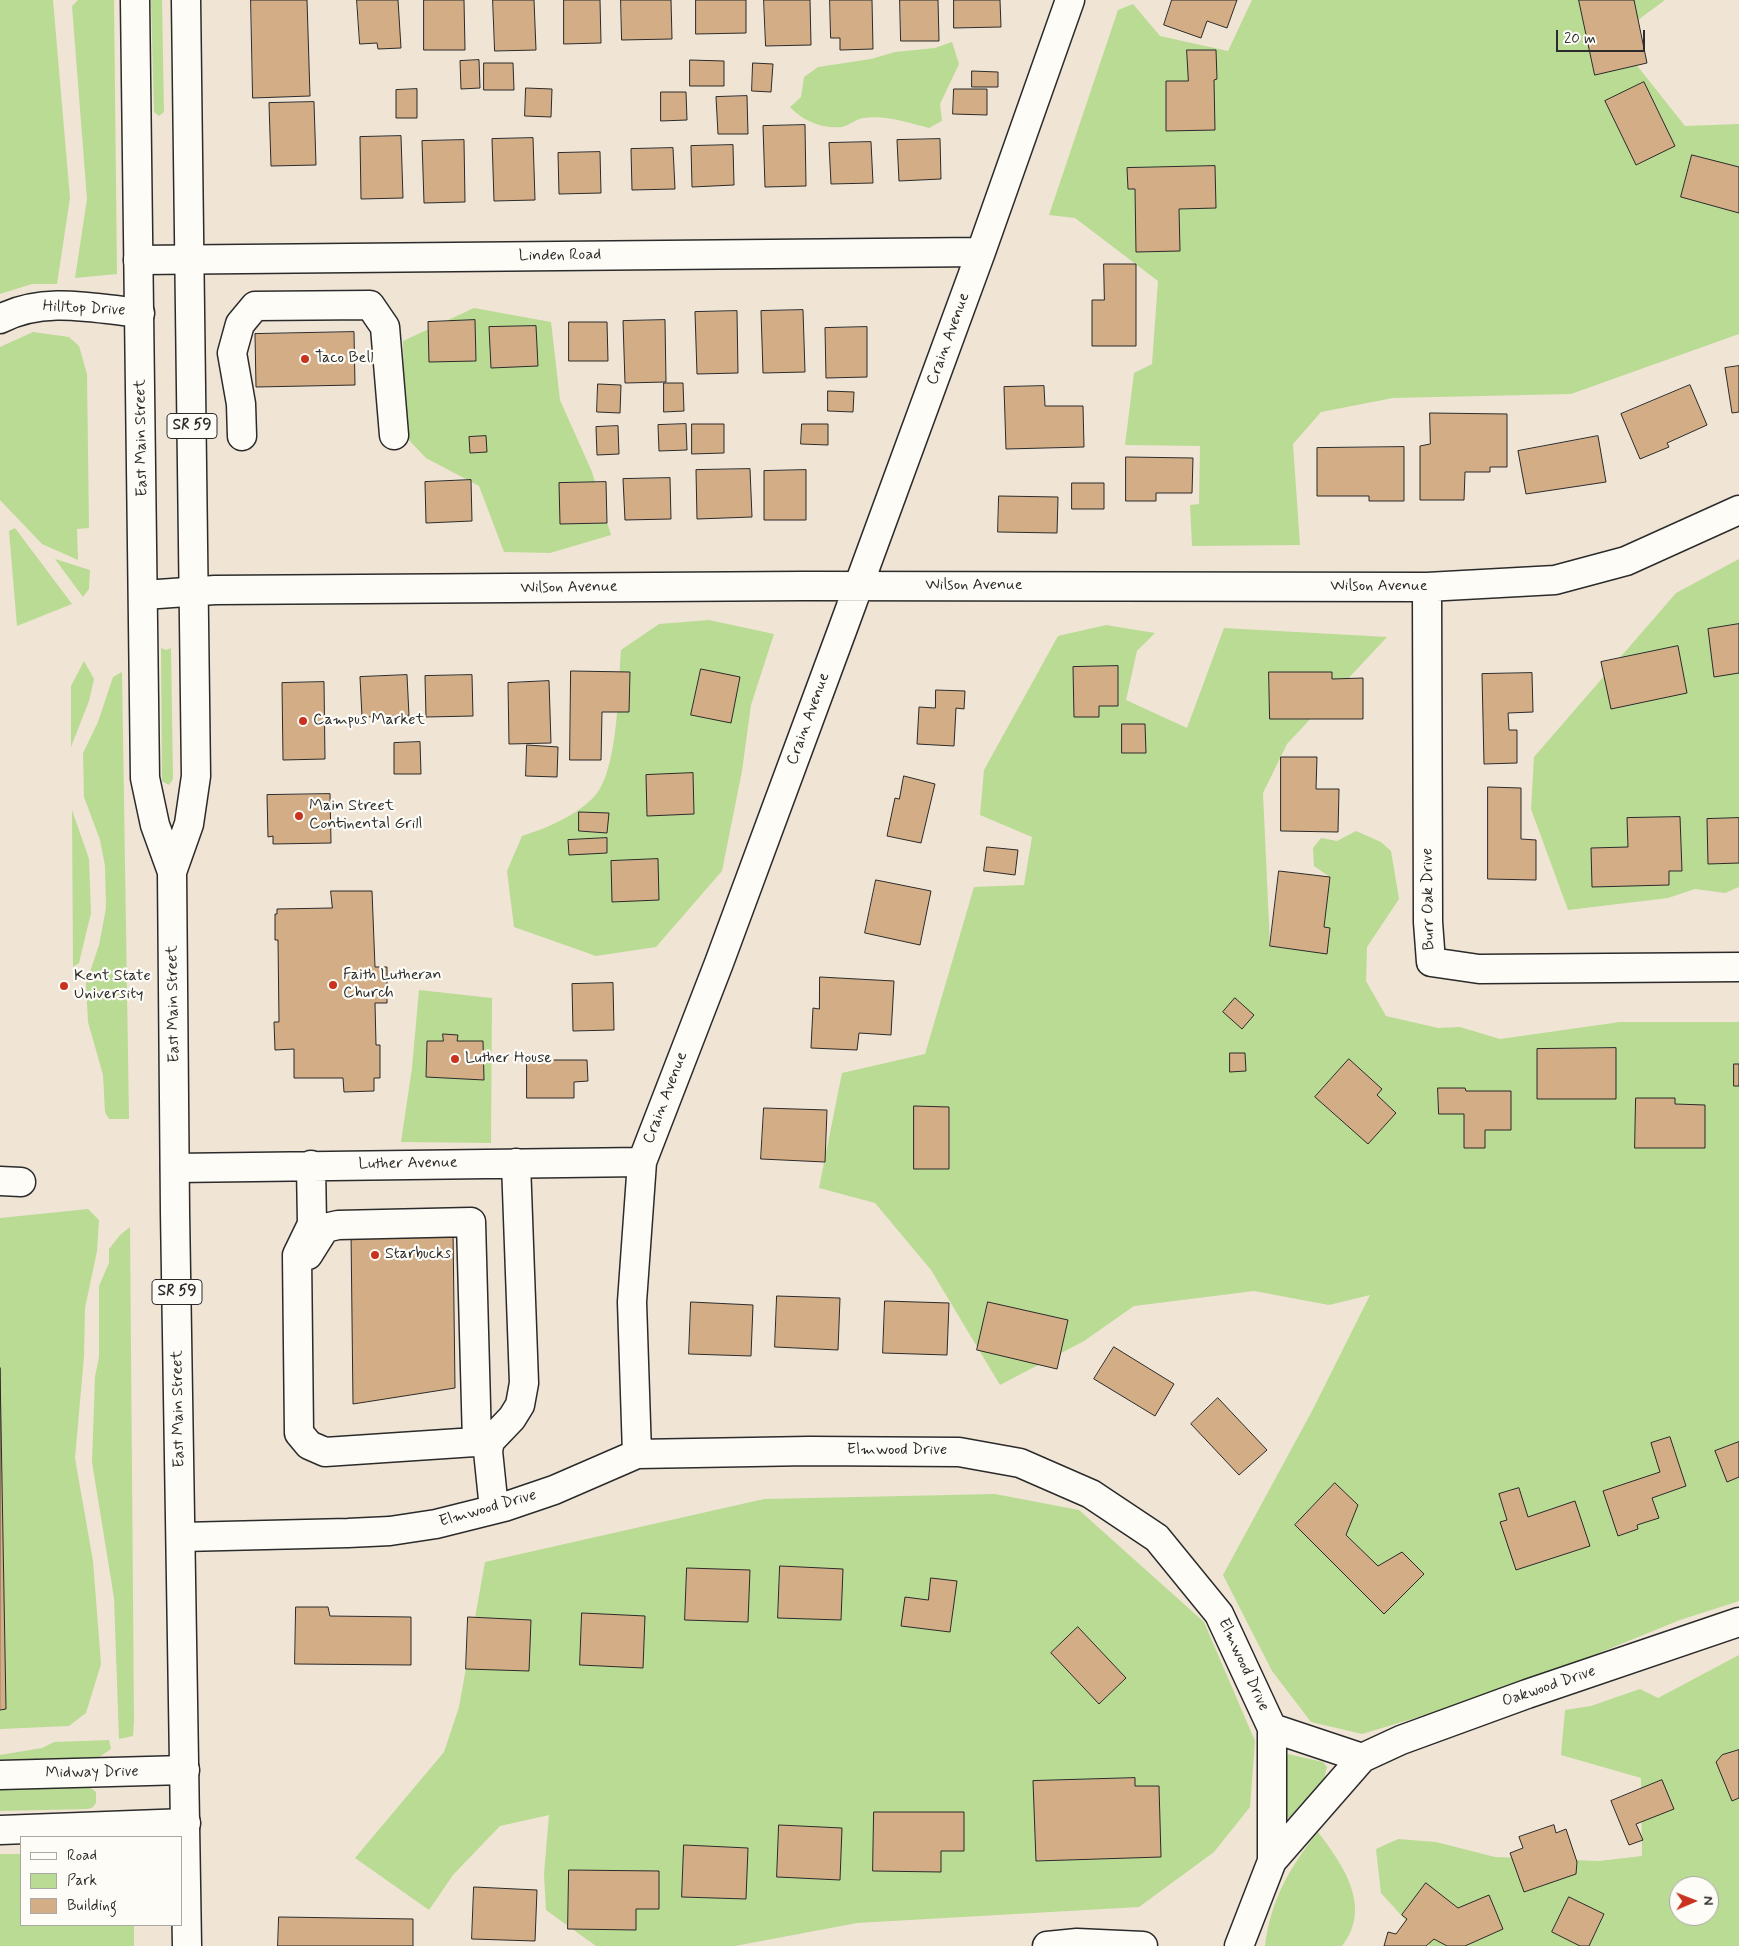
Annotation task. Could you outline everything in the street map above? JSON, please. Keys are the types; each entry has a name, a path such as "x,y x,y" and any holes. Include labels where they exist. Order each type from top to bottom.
{"street":[{"name":"East Main Street","path":"135,0 145,778 154,825 172,872"},
{"name":"East Main Street","path":"186,0 196,776 189,824 172,872 187,1946"},
{"name":"Crain Avenue","path":"637,1454 632,1302 642,1162 722,953 981,252 1070,0"},
{"name":"Linden Road","path":"138,260 981,252"},
{"name":"Hilltop Drive","path":"0,319 30,307 49,305 140,313"},
{"path":"242,436 241,404 232,353 240,324 255,306 370,305 385,327 394,435"},
{"name":"Wilson Avenue","path":"144,595 195,592 857,586 1427,587 1555,580 1626,561 1739,510"},
{"name":"Burr Oak Drive","path":"1427,587 1428,922 1431,962 1479,969 1739,967"},
{"name":"Luther Avenue","path":"175,1168 642,1162"},
{"path":"311,1166 312,1224 310,1232 297,1255 299,1433 303,1440 317,1450 325,1452 483,1441 512,1418 520,1404 524,1383 516,1163"},
{"path":"297,1272 324,1228 362,1223 471,1222 483,1441 488,1451 494,1509"},
{"name":"Elmwood Drive","path":"182,1537 390,1531 436,1524 494,1509 586,1477 637,1454 809,1450 960,1452 1020,1463 1091,1494 1157,1538 1219,1614 1272,1728 1272,1861 1239,1946"},
{"name":"Oakwood Drive","path":"1272,1861 1362,1758 1401,1740 1527,1694 1739,1622"},
{"path":"1272,1728 1362,1758"},
{"name":"Midway Drive","path":"0,1775 185,1770"},
{"path":"0,1830 186,1823"},
{"path":"1047,1946 1077,1943 1142,1946"}],"green space":[{"path":"0,0 53,0 70,198 57,284 32,284 0,294"},
{"path":"78,0 114,0 117,274 75,278 87,199 72,6"},
{"path":"151,0 162,0 164,112 159,116 154,112"},
{"path":"1252,0 1665,0 1638,20 1631,58 1685,126 1739,124 1739,334 1571,394 1393,398 1321,412 1293,444 1300,545 1192,546 1190,505 1199,504 1200,446 1125,445 1134,373 1152,364 1158,281 1075,218 1049,215 1118,10 1133,4 1160,36 1228,51"},
{"path":"952,42 959,64 940,104 942,121 929,128 897,120 872,117 861,119 842,127 827,127 807,120 790,107 801,97 804,77 818,67 871,59 895,52 935,48"},
{"path":"474,308 551,322 560,400 592,472 611,535 550,553 504,552 479,486 426,458 404,435 403,341"},
{"path":"33,332 69,337 79,346 87,374 89,528 77,529 78,560 42,544 0,500 0,347"},
{"path":"15,528 72,604 17,626 9,531"},
{"path":"55,559 90,570 89,589 83,597"},
{"path":"1739,559 1739,887 1725,893 1695,889 1668,898 1568,910 1531,809 1534,757 1676,593"},
{"path":"709,620 774,634 751,705 742,771 722,871 656,947 596,956 514,927 507,871 522,836 559,821 577,811 592,799 601,787 607,771 616,729 621,650 659,624"},
{"path":"1106,625 1155,633 1137,651 1126,700 1187,728 1224,628 1387,637 1287,744 1263,793 1270,946 1327,953 1324,927 1330,877 1314,866 1313,848 1321,838 1337,841 1356,831 1381,842 1391,851 1399,899 1367,947 1366,981 1386,1016 1438,1028 1460,1027 1500,1039 1620,1022 1739,1022 1739,1601 1680,1620 1508,1690 1362,1734 1311,1722 1272,1671 1223,1575 1312,1411 1370,1295 1329,1305 1254,1291 1134,1306 1084,1341 1000,1385 931,1270 875,1203 819,1188 842,1073 925,1054 974,887 1024,885 1032,837 980,815 984,770 1058,636"},
{"path":"161,648 166,650 171,648 173,779 169,785 162,781"},
{"path":"84,661 94,679 89,701 71,747 71,686"},
{"path":"122,672 129,1119 109,1119 105,1112 103,1075 88,1022 86,984 99,945 106,908 105,866 100,840 84,797 83,753 98,722 113,677"},
{"path":"72,810 89,859 91,913 79,963 73,967"},
{"path":"419,990 492,998 491,1143 401,1142 412,1068"},
{"path":"88,1209 99,1220 97,1251 85,1308 84,1357 75,1458 93,1561 101,1664 86,1713 69,1726 0,1729 0,1710 6,1709 0,1368 0,1218"},
{"path":"130,1227 134,1720 133,1736 119,1739 114,1598 92,1462 95,1377 99,1357 99,1286 109,1263 109,1249 120,1235"},
{"path":"995,1494 1079,1510 1204,1622 1255,1741 1250,1807 1214,1852 1139,1907 857,1923 735,1946 596,1946 546,1910 544,1874 549,1815 500,1826 453,1875 429,1910 355,1858 444,1752 459,1707 485,1562 764,1499"},
{"path":"1739,1655 1739,1946 1429,1946 1381,1893 1376,1849 1398,1839 1436,1842 1495,1857 1599,1861 1642,1856 1641,1778 1561,1755 1565,1710 1591,1706 1640,1689 1658,1698"},
{"path":"109,1740 111,1749 95,1760 0,1764 0,1755 42,1748 54,1742"},
{"path":"1288,1754 1323,1762 1327,1767 1324,1779 1289,1818 1283,1814 1282,1776"},
{"path":"87,1785 96,1792 96,1803 92,1808 0,1811 0,1786"},
{"path":"1318,1832 1337,1858 1351,1887 1355,1901 1355,1916 1351,1931 1342,1946 1265,1946 1271,1914 1283,1885 1290,1871"},
{"path":"0,1854 20,1854 20,1926 134,1926 134,1946 0,1946"}],"building":[{"path":"251,0 307,0 310,96 253,98"},
{"path":"357,0 398,0 401,48 378,49 377,43 360,44"},
{"path":"424,0 464,0 465,50 424,50"},
{"path":"493,0 534,0 536,50 495,51"},
{"path":"564,0 600,0 601,43 564,44"},
{"path":"621,0 671,0 672,39 622,40"},
{"path":"696,0 746,0 746,33 696,34"},
{"path":"764,0 810,0 811,45 766,46"},
{"path":"830,0 872,0 873,49 840,50 840,38 831,38"},
{"path":"900,0 938,0 939,41 901,41"},
{"path":"954,0 1000,0 1001,27 954,28"},
{"path":"1172,0 1237,0 1227,28 1207,21 1201,38 1164,25"},
{"path":"1579,0 1634,0 1647,63 1595,75"},
{"path":"1187,50 1216,50 1217,79 1214,80 1215,130 1166,131 1166,81 1188,81"},
{"path":"479,60 480,88 461,89 460,61"},
{"path":"690,60 724,61 724,86 690,86"},
{"path":"484,63 513,63 514,90 484,90"},
{"path":"753,63 773,64 771,92 752,91"},
{"path":"972,71 998,72 998,87 972,87"},
{"path":"1644,82 1675,146 1636,165 1605,101"},
{"path":"526,88 552,89 551,117 525,116"},
{"path":"417,89 417,118 396,118 396,90"},
{"path":"954,89 987,89 987,115 953,114"},
{"path":"661,92 686,92 687,120 661,121"},
{"path":"747,96 748,134 718,134 716,97"},
{"path":"314,102 316,165 271,166 269,103"},
{"path":"805,125 806,186 765,187 763,126"},
{"path":"401,136 403,198 361,199 360,137"},
{"path":"533,138 535,200 494,201 492,139"},
{"path":"940,139 941,179 899,181 897,140"},
{"path":"464,140 465,202 424,203 422,141"},
{"path":"871,142 873,183 831,184 829,143"},
{"path":"733,145 734,185 692,187 691,146"},
{"path":"673,148 675,189 632,190 631,149"},
{"path":"600,152 601,193 559,194 558,153"},
{"path":"1692,155 1739,167 1739,213 1681,197"},
{"path":"1215,166 1216,208 1179,209 1180,251 1136,252 1135,189 1128,189 1127,168"},
{"path":"1104,264 1136,264 1136,346 1092,346 1092,300 1104,300"},
{"path":"803,310 805,372 763,373 761,311"},
{"path":"737,311 738,373 697,374 695,312"},
{"path":"475,320 476,361 429,362 428,322"},
{"path":"665,320 666,382 625,383 623,321"},
{"path":"569,322 607,322 608,361 569,361"},
{"path":"536,326 538,366 491,368 489,327"},
{"path":"867,327 867,377 826,378 825,328"},
{"name":"Taco Bell","path":"354,332 355,385 256,387 255,334"},
{"path":"1739,366 1739,412 1732,413 1725,368"},
{"path":"664,383 683,383 684,411 664,412"},
{"path":"598,384 621,385 620,413 597,412"},
{"path":"1690,385 1707,425 1667,443 1669,447 1640,459 1621,414"},
{"path":"1044,386 1045,406 1083,406 1084,447 1006,449 1004,387"},
{"path":"828,391 854,392 853,412 828,411"},
{"path":"1430,413 1507,414 1507,467 1490,467 1490,472 1465,472 1464,500 1420,500 1420,446 1430,444"},
{"path":"686,424 687,450 659,451 658,425"},
{"path":"692,424 724,424 724,453 692,454"},
{"path":"802,424 828,424 828,445 801,444"},
{"path":"618,426 619,454 597,455 596,427"},
{"path":"486,436 487,452 470,453 469,437"},
{"path":"1598,436 1606,482 1526,494 1518,451"},
{"path":"1404,447 1404,501 1369,501 1369,496 1317,496 1317,448"},
{"path":"1126,457 1193,458 1192,493 1156,493 1156,501 1126,501"},
{"path":"750,469 752,517 697,519 696,470"},
{"path":"806,470 806,520 764,520 764,471"},
{"path":"670,478 671,519 625,520 623,479"},
{"path":"471,480 472,521 426,523 425,482"},
{"path":"606,482 607,523 560,524 559,483"},
{"path":"1072,483 1104,483 1104,509 1072,509"},
{"path":"999,496 1058,497 1057,533 998,532"},
{"path":"1739,624 1739,673 1714,677 1708,629"},
{"path":"1678,646 1687,693 1611,709 1601,662"},
{"path":"1118,666 1118,706 1099,706 1099,717 1074,717 1073,667"},
{"path":"701,669 740,677 731,723 691,715"},
{"path":"571,671 630,672 629,712 602,712 601,760 570,760"},
{"path":"1269,672 1332,672 1332,679 1363,678 1363,719 1270,719"},
{"path":"1532,673 1533,712 1508,713 1509,730 1517,730 1517,763 1484,764 1482,674"},
{"path":"407,675 409,716 362,717 360,677"},
{"path":"472,675 473,716 426,717 425,676"},
{"path":"549,681 551,743 509,744 508,683"},
{"name":"Campus Market","path":"324,682 325,759 283,760 282,683"},
{"path":"936,690 965,691 964,709 956,708 954,746 917,744 919,707 935,708"},
{"path":"1122,724 1145,724 1146,753 1122,753"},
{"path":"420,742 421,774 394,774 394,743"},
{"path":"527,745 558,747 557,777 526,776"},
{"path":"1281,757 1317,757 1316,789 1339,789 1338,832 1281,831"},
{"path":"693,773 694,814 647,816 646,775"},
{"path":"904,776 935,784 921,843 887,836 895,798 899,799"},
{"path":"1488,787 1521,788 1521,839 1536,840 1536,880 1488,879"},
{"name":"Main Street Continental Grill","path":"330,794 331,843 273,844 273,836 268,837 267,795"},
{"path":"579,812 609,813 607,833 579,831"},
{"path":"1680,817 1682,871 1669,871 1669,885 1592,887 1591,848 1628,847 1627,818"},
{"path":"1739,818 1739,863 1708,864 1707,819"},
{"path":"607,838 607,853 569,855 568,840"},
{"path":"987,847 1018,850 1015,875 984,871"},
{"path":"658,859 659,900 612,902 611,861"},
{"path":"1279,871 1330,877 1324,927 1330,928 1327,954 1270,946"},
{"path":"876,880 931,891 920,945 865,933"},
{"name":"Faith Lutheran Church","path":"331,891 372,891 375,967 387,967 387,1003 375,1003 376,1045 380,1045 380,1078 374,1078 374,1091 344,1092 343,1078 294,1078 294,1049 275,1050 274,1022 279,1022 278,940 275,940 275,914 277,914 277,909 332,908"},
{"path":"820,977 894,981 891,1035 859,1033 857,1050 811,1048 813,1008 819,1009"},
{"path":"613,983 614,1030 573,1031 572,984"},
{"path":"1235,998 1254,1015 1242,1029 1223,1012"},
{"name":"Luther House","path":"443,1034 458,1035 457,1041 483,1041 484,1080 426,1077 427,1041 443,1041"},
{"path":"1616,1048 1616,1099 1537,1099 1537,1049"},
{"path":"1230,1053 1245,1053 1246,1071 1230,1072"},
{"path":"1349,1059 1382,1089 1377,1095 1396,1113 1368,1144 1315,1097"},
{"path":"527,1060 587,1060 588,1081 574,1082 574,1098 527,1098"},
{"path":"1734,1064 1739,1064 1739,1086 1734,1086"},
{"path":"1438,1088 1465,1088 1466,1091 1511,1091 1511,1130 1485,1130 1485,1148 1464,1148 1464,1114 1439,1114"},
{"path":"1636,1098 1675,1098 1675,1104 1705,1105 1705,1148 1635,1148"},
{"path":"914,1106 949,1107 949,1169 914,1169"},
{"path":"764,1108 827,1110 825,1162 761,1159"},
{"path":"453,1230 455,1388 353,1404 351,1231"},
{"path":"777,1296 840,1298 838,1350 775,1347"},
{"path":"885,1301 949,1303 947,1355 883,1353"},
{"path":"691,1302 753,1305 751,1356 689,1354"},
{"path":"988,1302 1068,1320 1057,1369 977,1350"},
{"path":"1114,1347 1174,1384 1155,1416 1094,1379"},
{"path":"0,1368 6,1709 0,1710"},
{"path":"1218,1398 1267,1450 1239,1475 1191,1424"},
{"path":"1670,1437 1686,1486 1652,1498 1659,1518 1637,1525 1638,1529 1618,1536 1603,1491 1660,1472 1651,1443"},
{"path":"1739,1442 1739,1477 1727,1482 1715,1451"},
{"path":"1335,1483 1358,1505 1346,1535 1378,1566 1402,1552 1424,1574 1384,1614 1295,1525"},
{"path":"1519,1488 1528,1517 1575,1501 1590,1546 1516,1570 1500,1522 1507,1520 1499,1494"},
{"path":"780,1566 843,1569 841,1620 778,1618"},
{"path":"687,1568 750,1570 748,1622 685,1620"},
{"path":"931,1578 957,1581 950,1632 901,1626 905,1597 928,1600"},
{"path":"296,1607 328,1607 330,1616 411,1617 411,1665 295,1664"},
{"path":"582,1613 645,1616 643,1668 580,1665"},
{"path":"468,1617 531,1620 529,1671 466,1669"},
{"path":"1078,1627 1126,1678 1099,1704 1051,1653"},
{"path":"1739,1750 1739,1798 1732,1801 1716,1762 1722,1755"},
{"path":"1135,1778 1135,1786 1159,1786 1161,1857 1036,1861 1033,1781"},
{"path":"1662,1780 1674,1809 1636,1824 1643,1840 1629,1845 1611,1801"},
{"path":"874,1812 964,1812 964,1851 941,1851 941,1872 873,1871"},
{"path":"779,1825 842,1828 840,1880 777,1877"},
{"path":"1554,1825 1556,1833 1566,1829 1577,1862 1576,1874 1524,1892 1510,1853 1523,1848 1519,1837"},
{"path":"684,1845 748,1848 746,1899 682,1897"},
{"path":"569,1870 659,1871 659,1909 636,1909 636,1930 568,1929"},
{"path":"1426,1883 1458,1908 1489,1895 1503,1929 1465,1946 1447,1946 1434,1939 1426,1946 1384,1946 1388,1932 1396,1934 1407,1919 1402,1915"},
{"path":"474,1887 537,1890 535,1941 472,1939"},
{"path":"1569,1897 1604,1914 1589,1946 1580,1946 1552,1932"},
{"path":"279,1917 413,1919 413,1946 278,1946"}],"place":[{"name":"Taco Bell","path":"305,359"},
{"name":"Campus Market","path":"303,721"},
{"name":"Main Street Continental Grill","path":"299,816"},
{"name":"Faith Lutheran Church","path":"333,985"},
{"name":"Kent State University","path":"64,986"},
{"name":"Luther House","path":"455,1059"},
{"name":"Starbucks","path":"375,1255"}]}
